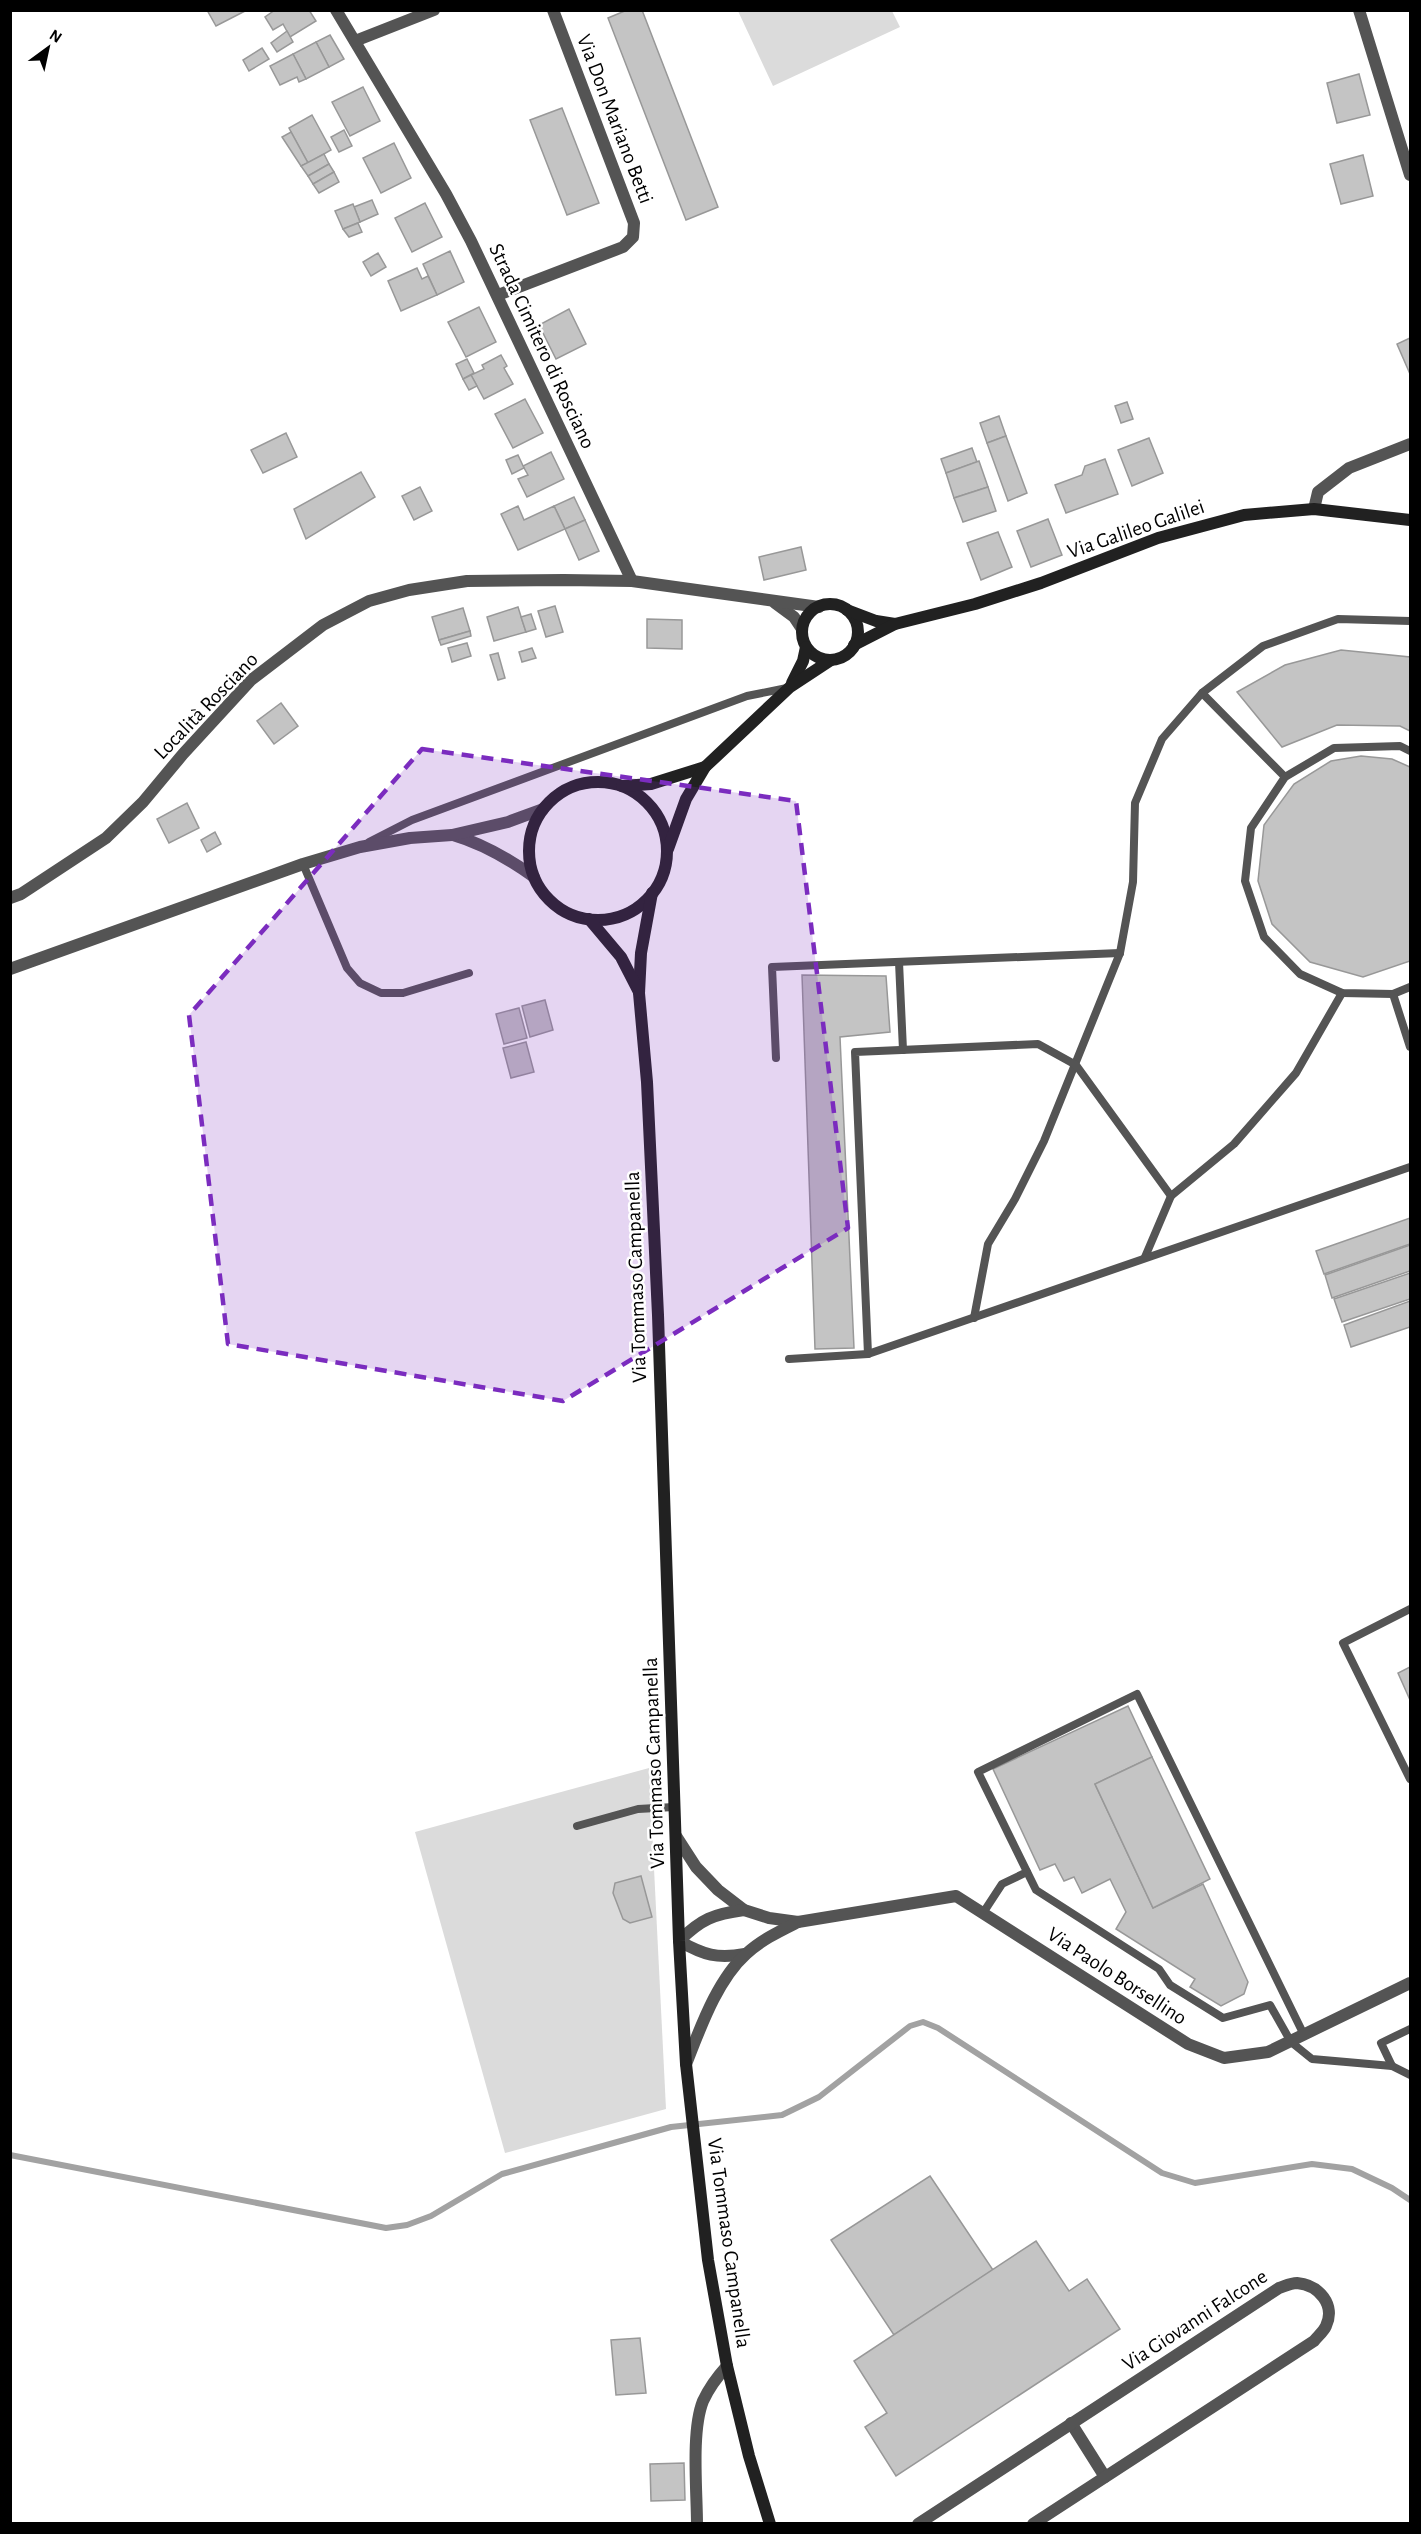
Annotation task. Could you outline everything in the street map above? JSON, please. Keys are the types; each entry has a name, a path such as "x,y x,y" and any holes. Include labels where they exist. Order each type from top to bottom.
{"main road":[{"name":"Via Galileo Galilei","path":"895,624 975,604 1041,583 1158,538 1244,515 1314,509 1410,520"},
{"path":"790,687 803,661 806,647 802,629 805,620 819,607 828,604 876,621 895,624"},
{"path":"705,767 651,784 578,785 559,795 543,809 531,835 530,864 541,890 561,910 589,920 603,920 631,912 652,893 662,874 666,853 686,799 705,767 790,687 831,660 849,653 854,645 857,626 846,610"},
{"path":"854,645 895,624"},
{"path":"806,647 822,659 831,660"},
{"path":"621,786 634,793 655,812 666,839 666,853"},
{"name":"Via Tommaso Campanella","path":"652,893 642,942 639,993 647,1082 658,1315 679,1941 686,2064 708,2260 727,2366 749,2456 770,2523"},
{"name":"Via Tommaso Campanella","path":"589,920 621,957 639,993"}],"street":[{"name":"Strada Cimitero di Rosciano","path":"336,10 446,194 498,295 632,581"},
{"path":"355,40 434,10"},
{"name":"Via Don Mariano Betti","path":"498,295 623,247 633,237 634,223 553,10"},
{"path":"1359,10 1410,175"},
{"path":"1314,509 1318,492 1349,468 1410,444"},
{"name":"Località Rosciano","path":"10,898 21,894 106,838 143,802 183,754 251,680 323,625 369,601 409,590 467,581 632,581"},
{"path":"632,581 819,607"},
{"path":"772,600 794,617 802,629"},
{"path":"10,969 303,864 360,847 410,838 452,835 508,822 543,809"},
{"path":"452,835 474,841 509,859 534,878"},
{"name":"Via Paolo Borsellino","path":"676,1836 696,1867 718,1890 744,1910 769,1918 798,1922 956,1896 1188,2044 1224,2058 1268,2052 1410,1983"},
{"name":"Via Paolo Borsellino","path":"679,1941 696,1925 717,1914 744,1910"},
{"name":"Via Paolo Borsellino","path":"686,2064 702,2023 722,1985 745,1954 767,1938 798,1922"},
{"path":"679,1941 699,1952 722,1958 745,1954"},
{"name":"Via Giovanni Falcone","path":"918,2523 1279,2288 1295,2283 1310,2285 1324,2296 1330,2311 1326,2327 1314,2341 1033,2523"},
{"path":"697,2523 697,2432 702,2404 713,2383 727,2366"},
{"path":"1071,2423 1105,2477"}],"lane":[{"path":"974,1318 988,1244 1029,1170 1076,1065 1120,952 1133,882 1135,803 1162,739 1202,693 1263,646 1338,619 1410,621"},
{"path":"360,847 412,820 747,696 790,687"},
{"path":"1202,693 1285,777"},
{"path":"1410,751 1400,746 1334,748 1285,777 1251,828 1245,881 1264,937 1300,975 1342,993 1393,994 1410,987"},
{"path":"303,864 347,968 360,983 381,993 403,993 469,974"},
{"path":"776,1058 772,967 1120,952"},
{"path":"899,962 903,1050"},
{"path":"1145,1257 1171,1196 1234,1144 1296,1072 1342,993"},
{"path":"1393,994 1410,1047"},
{"path":"868,1354 855,1052 1038,1044 1076,1065 1171,1196"},
{"path":"789,1359 868,1354 1410,1167"},
{"path":"1410,1609 1343,1643 1410,1779"},
{"path":"1304,2035 1137,1694 978,1772 1036,1890 1159,1969 1170,1985 1223,2018 1270,2005 1291,2042 1312,2059 1392,2066 1410,2075"},
{"path":"577,1826 638,1809 674,1807"},
{"path":"983,1913 1002,1884 1027,1872"},
{"path":"1392,2066 1381,2043 1410,2029"}],"highlighted area":[{"path":"422,749 796,801 848,1228 563,1401 228,1344 189,1015"}],"shaded area":[{"path":"738,11 892,11 900,27 773,86"},
{"path":"649,1768 666,2109 505,2153 415,1832"}],"building":[{"path":"207,10 247,10 216,26"},
{"path":"275,10 309,10 316,21 290,37 283,24 273,30 265,17"},
{"path":"627,10 642,10 718,207 686,220 608,18"},
{"path":"287,31 293,42 277,52 271,43"},
{"path":"330,35 344,59 329,67 316,42"},
{"path":"316,42 329,67 306,79 293,54"},
{"path":"262,48 269,59 249,71 243,60"},
{"path":"293,54 306,79 299,82 297,77 280,85 270,66"},
{"path":"1359,74 1370,115 1337,123 1327,83"},
{"path":"363,87 380,121 350,136 332,102"},
{"path":"562,108 599,203 567,215 530,120"},
{"path":"312,115 331,150 308,163 289,128"},
{"path":"344,130 352,146 339,152 331,137"},
{"path":"291,132 308,163 301,166 282,137"},
{"path":"394,143 411,178 381,193 363,158"},
{"path":"324,154 329,164 308,176 301,166"},
{"path":"1363,155 1373,196 1341,204 1330,164"},
{"path":"329,164 334,172 313,184 308,176"},
{"path":"334,172 339,182 319,193 313,184"},
{"path":"372,200 378,214 360,222 354,207"},
{"path":"425,203 442,237 412,252 395,218"},
{"path":"353,204 360,222 343,229 335,211"},
{"path":"358,223 362,232 349,237 343,229"},
{"path":"450,251 464,282 437,295 423,264"},
{"path":"378,253 386,267 371,276 363,262"},
{"path":"417,268 422,279 428,276 437,295 401,311 388,281"},
{"path":"479,307 496,342 466,357 448,322"},
{"path":"569,309 586,344 556,359 539,325"},
{"path":"1410,338 1410,374 1397,344"},
{"path":"501,355 507,366 504,368 513,384 484,399 471,375 484,369 482,365"},
{"path":"467,359 474,373 463,379 456,364"},
{"path":"471,375 477,386 469,390 463,379"},
{"path":"525,399 543,433 513,448 495,414"},
{"path":"1127,402 1133,419 1121,423 1115,406"},
{"path":"999,416 1006,436 987,443 980,423"},
{"path":"286,433 297,457 263,473 251,450"},
{"path":"1006,436 1027,493 1008,501 987,443"},
{"path":"1149,438 1163,473 1132,486 1118,450"},
{"path":"972,448 977,462 946,473 941,459"},
{"path":"551,452 564,479 527,497 518,479 528,475 523,466"},
{"path":"518,455 524,468 512,474 506,460"},
{"path":"1105,459 1118,494 1066,513 1055,485 1082,475 1085,466"},
{"path":"979,461 988,487 954,498 946,473"},
{"path":"361,472 375,497 306,539 294,509"},
{"path":"420,487 432,511 414,520 402,496"},
{"path":"988,487 996,511 963,522 954,498"},
{"path":"574,497 585,520 565,529 554,506"},
{"path":"518,506 524,520 554,506 565,529 518,550 501,514"},
{"path":"1048,519 1062,555 1031,567 1017,531"},
{"path":"585,520 599,551 579,560 565,529"},
{"path":"998,532 1012,567 981,580 967,543"},
{"path":"801,547 806,570 764,580 759,557"},
{"path":"555,606 563,632 546,637 538,611"},
{"path":"518,607 526,632 494,641 487,617"},
{"path":"463,608 470,631 439,640 432,617"},
{"path":"531,614 536,629 526,632 521,617"},
{"path":"647,619 682,620 682,649 647,648"},
{"path":"470,631 471,636 441,645 439,640"},
{"path":"467,643 471,656 452,662 448,648"},
{"path":"532,648 536,658 522,662 519,652"},
{"path":"1341,650 1410,657 1410,731 1400,726 1337,725 1282,747 1237,692 1285,665"},
{"path":"498,653 505,678 498,680 490,655"},
{"path":"281,703 298,726 274,744 257,721"},
{"path":"1361,756 1392,759 1410,767 1410,961 1363,977 1310,962 1272,924 1258,881 1264,825 1294,784 1331,761"},
{"path":"187,803 199,828 169,843 157,819"},
{"path":"215,832 221,844 207,852 201,840"},
{"path":"802,975 886,976 890,1032 840,1037 854,1348 815,1349"},
{"path":"545,1000 553,1030 530,1037 522,1006"},
{"path":"519,1008 527,1038 504,1044 496,1014"},
{"path":"526,1042 534,1072 511,1078 503,1048"},
{"path":"1410,1218 1410,1244 1324,1274 1316,1251"},
{"path":"1410,1245 1410,1271 1332,1298 1325,1275"},
{"path":"1410,1273 1410,1299 1342,1322 1334,1299"},
{"path":"1410,1301 1410,1327 1351,1347 1344,1325"},
{"path":"1410,1667 1410,1700 1398,1673"},
{"path":"1128,1706 1152,1757 1095,1784 1153,1908 1203,1884 1248,1982 1244,1994 1221,2006 1190,1987 1195,1979 1116,1929 1126,1912 1110,1879 1082,1893 1074,1877 1064,1881 1055,1864 1040,1870 993,1769"},
{"path":"1152,1757 1210,1879 1153,1908 1095,1784"},
{"path":"641,1876 652,1917 630,1923 623,1919 613,1893 615,1883"},
{"path":"930,2176 993,2270 894,2335 831,2240"},
{"path":"1036,2241 1069,2291 1087,2279 1120,2329 896,2476 865,2427 887,2413 854,2361"},
{"path":"640,2338 646,2393 616,2395 611,2340"},
{"path":"684,2463 685,2500 651,2501 650,2464"}],"waterway":[{"path":"10,2155 386,2228 407,2225 431,2216 502,2174 671,2127 782,2115 819,2097 910,2026 923,2022 938,2028 1162,2173 1195,2183 1312,2164 1352,2169 1392,2188 1410,2200"}]}
